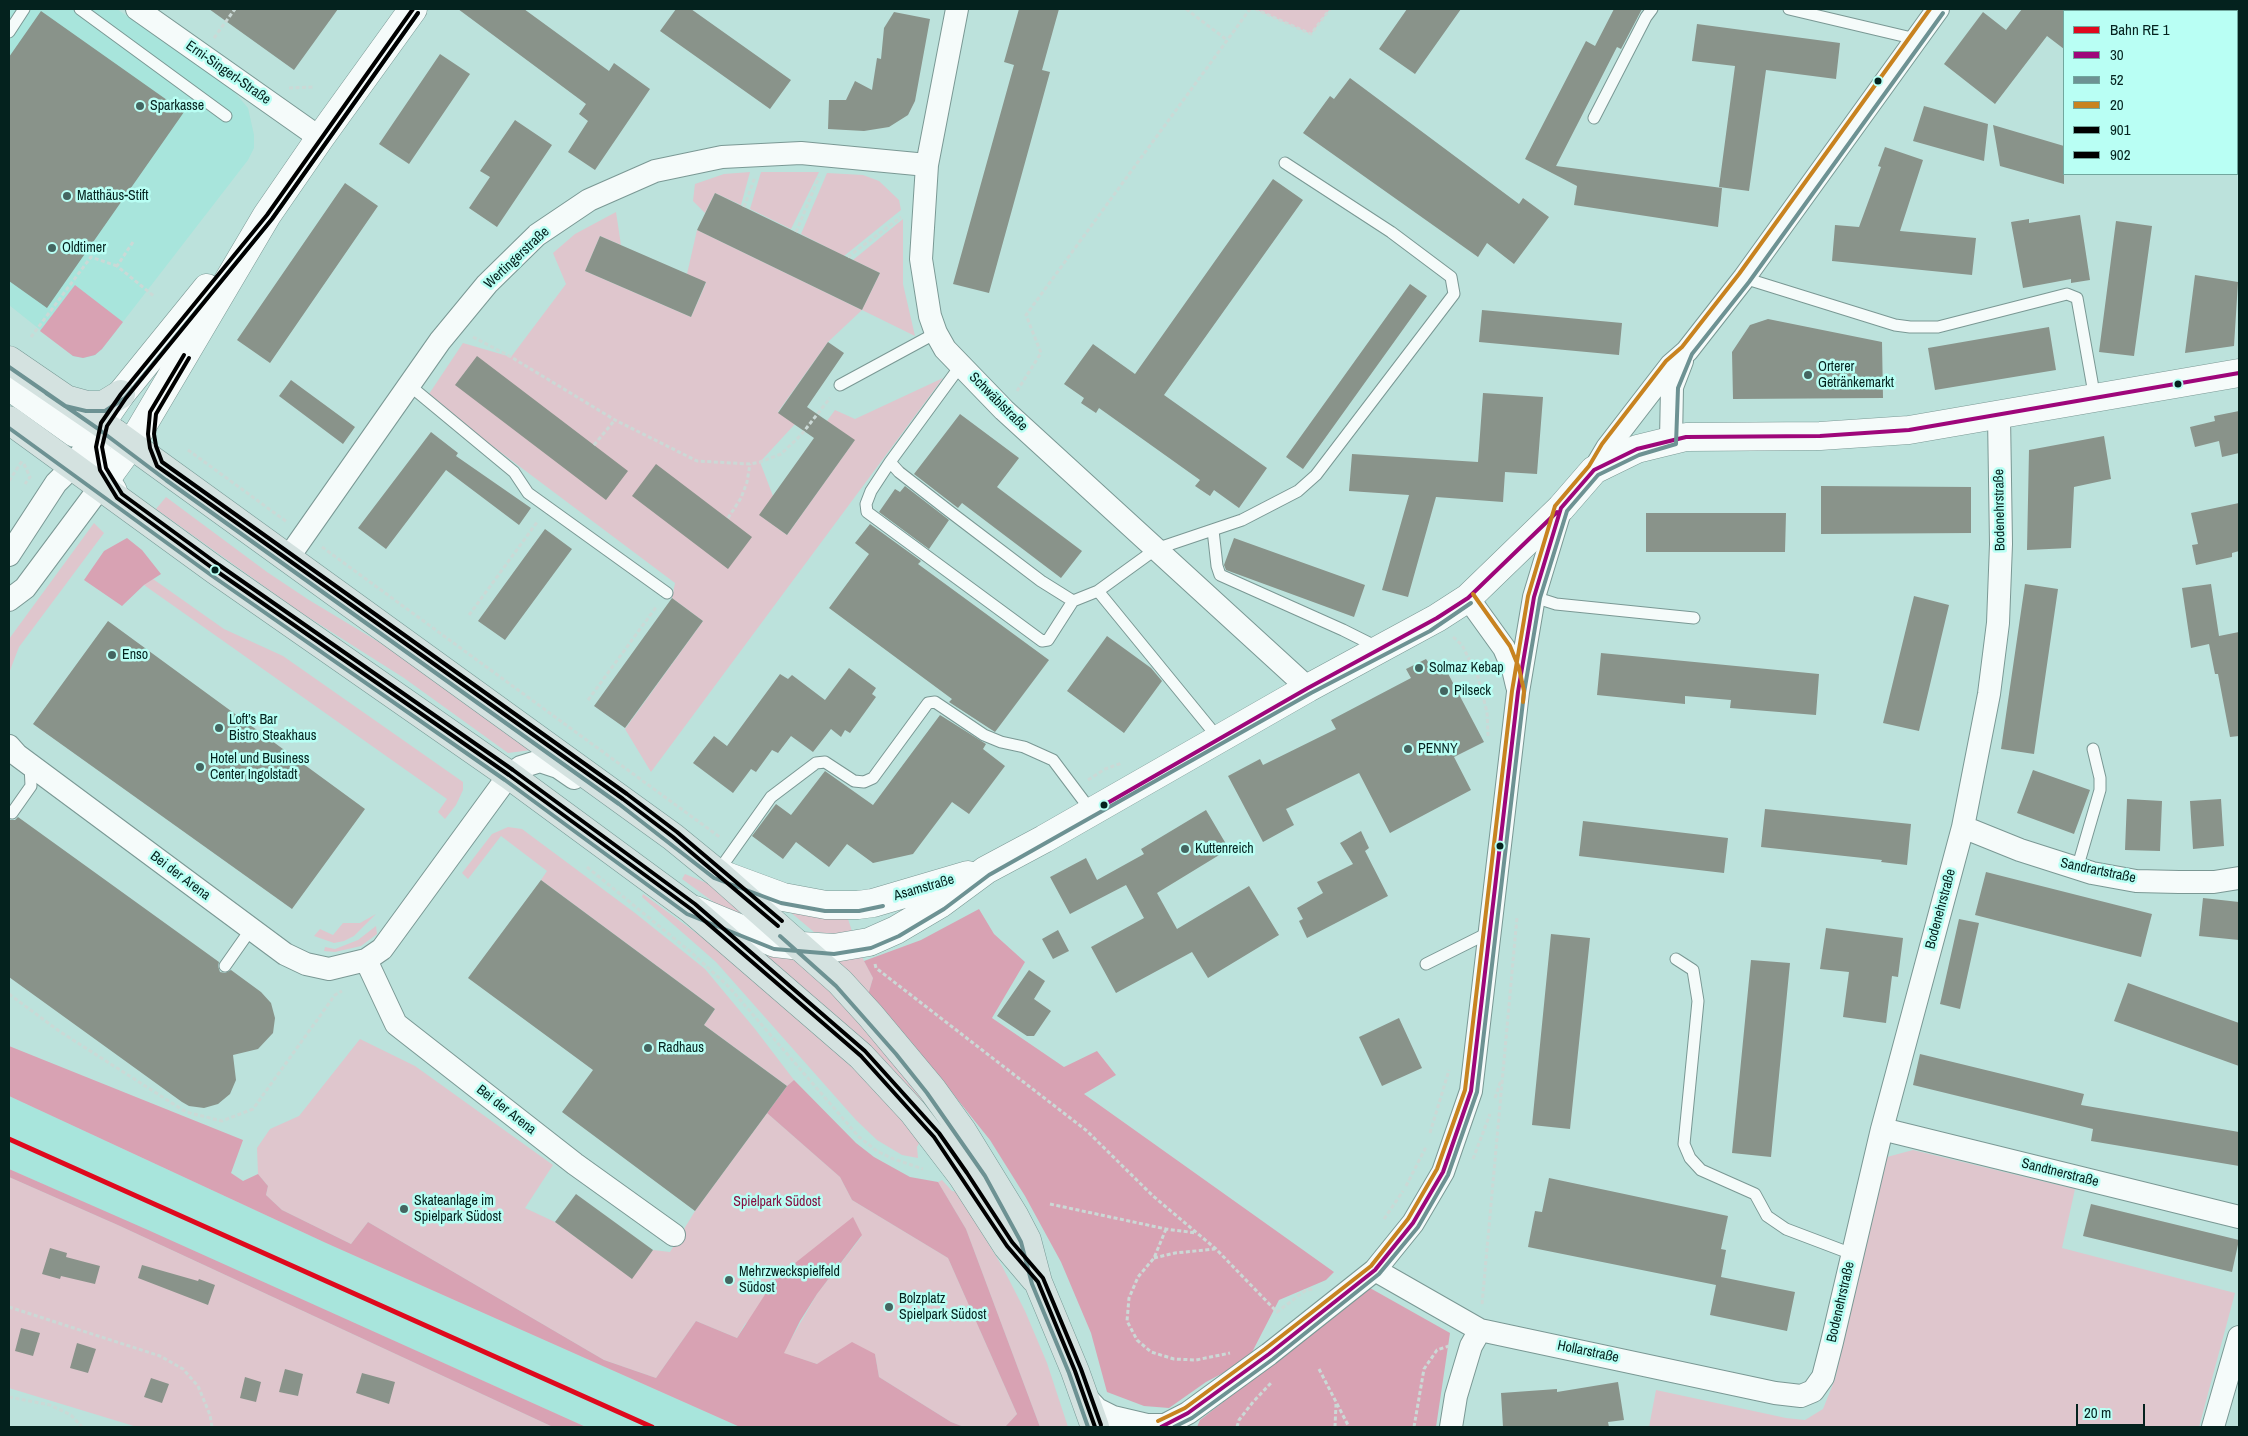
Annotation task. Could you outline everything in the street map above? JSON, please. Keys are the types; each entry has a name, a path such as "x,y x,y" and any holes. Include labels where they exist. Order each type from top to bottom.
{"main road":[{"path":"9,360 68,400 87,405 103,405 121,394"},
{"path":"68,400 99,459 215,570 509,775 691,909 861,1056 913,1112 962,1176 1007,1246 1038,1282"},
{"path":"9,420 99,459 157,466 623,799 718,873 840,982 932,1089 990,1174 1027,1240 1038,1282 1095,1427"}],"street":[{"name":"Erni-Singerl-Straße","path":"137,9 320,138"},
{"path":"9,556 99,459 150,412 267,215 413,9"},
{"name":"Schwäblstraße","path":"957,9 927,165 920,258 930,316 936,333 945,349 1004,410 1308,688"},
{"path":"1594,470 1607,448 1671,365 1687,351 1744,278 1938,9"},
{"name":"Wertingerstraße","path":"288,558 409,385 452,326 487,284 537,235 590,200 655,171 722,157 801,153 927,165"},
{"path":"9,600 25,588 99,459 121,394 267,215"},
{"path":"1671,440 1672,387 1687,351"},
{"name":"Asamstraße","path":"691,909 776,942 834,948 869,942 916,919 986,870 1092,812 1308,688 1427,625 1468,598 1561,508 1594,470 1636,449 1686,437 1820,436 1899,430 1999,416 2239,373"},
{"path":"9,386 75,433 99,459"},
{"path":"150,412 148,434 150,448 157,466"},
{"name":"Bodenehrstraße","path":"1813,1391 1823,1377 1882,1129 1963,827 1989,694 1998,623 2001,544 1999,416"},
{"path":"1084,1395 1097,1409 1113,1417 1130,1422 1174,1423 1269,1354 1376,1270 1413,1224 1443,1172 1470,1091 1518,692 1534,597 1561,508"},
{"path":"1468,598 1504,648 1513,669 1518,692"},
{"name":"Bei der Arena","path":"9,746 30,764 285,954 306,964 329,969 369,968"},
{"path":"509,775 521,767 540,761 558,768 591,790 623,799"},
{"name":"Bei der Arena","path":"369,968 509,775"},
{"name":"Sandrartstraße","path":"1963,827 2020,850 2077,868 2136,881 2214,882 2239,878"},
{"name":"Asamstraße","path":"718,873 783,897 826,906 858,906 986,870"},
{"name":"Bei der Arena","path":"369,968 396,1024 574,1164 674,1235"},
{"name":"Sandtnerstraße","path":"1882,1129 2239,1217"},
{"name":"Hollarstraße","path":"1376,1270 1476,1338 1775,1393 1801,1396 1813,1391"},
{"path":"2213,1427 2239,1337"},
{"path":"1451,1427 1456,1396 1476,1338"}],"lane":[{"path":"9,32 24,9"},
{"path":"80,9 226,116"},
{"path":"1594,118 1646,16 1652,9"},
{"path":"1789,9 1916,39"},
{"path":"961,365 890,462 871,492 866,504 867,512 1042,641 1048,640 1073,601 1098,591 1156,549 1242,520 1298,491 1316,475 1454,294 1451,277 1390,232 1286,163"},
{"path":"1744,278 1910,328 1946,325 2067,294 2077,298 2095,399"},
{"path":"840,386 936,333"},
{"path":"409,385 514,472 528,492 667,593"},
{"path":"890,462 949,512 1041,581 1073,601"},
{"path":"1213,530 1217,566 1220,575 1343,630 1380,649"},
{"path":"1098,591 1219,739"},
{"path":"1534,597 1556,604 1694,618"},
{"path":"718,873 771,797 816,763 825,762 854,781 864,782 873,778 928,703 935,702 984,735 1001,742 1024,747 1053,760 1092,812"},
{"path":"2077,868 2100,790 2100,778 2093,749"},
{"path":"12,813 31,786 30,764"},
{"path":"225,966 251,928"},
{"path":"1426,964 1490,932"},
{"path":"1676,959 1693,970 1698,1001 1684,1144 1690,1158 1701,1170 1755,1194 1767,1216 1786,1229 1852,1254"}],"path":[{"path":"201,54 235,9"},
{"path":"1186,9 1227,40"},
{"path":"1004,410 1041,353 1026,315 1250,9"},
{"path":"1256,9 1312,34 1330,9"},
{"path":"744,207 763,155"},
{"path":"796,232 829,156"},
{"path":"848,257 907,212 924,213"},
{"path":"117,266 133,242"},
{"path":"32,337 91,257 117,266 155,297"},
{"path":"452,326 511,357 614,420 697,461 750,464 781,454 801,435 840,386"},
{"path":"594,445 614,420"},
{"path":"188,450 735,848"},
{"path":"9,480 22,461 30,476 21,491"},
{"path":"728,518 741,498 747,482 750,464"},
{"path":"469,615 549,507"},
{"path":"588,700 667,593"},
{"path":"1445,637 1454,637 1462,644 1478,677 1487,712 1488,742"},
{"path":"1074,789 1105,769 1129,762"},
{"path":"580,861 693,954 729,988 860,1137 877,1151 923,1169"},
{"path":"1414,1427 1424,1369 1437,1350 1454,1343 1476,1338 1517,915"},
{"path":"9,994 59,1031 186,1112 222,1121 253,1109 335,995 369,968"},
{"path":"876,968 1088,1131 1153,1196 1216,1249 1277,1312 1306,1290"},
{"path":"1382,1223 1405,1188 1426,1146 1451,1062"},
{"path":"1050,1204 1197,1234"},
{"path":"1166,1229 1154,1258 1138,1277 1129,1298 1127,1321 1137,1340 1151,1352 1174,1359 1196,1360 1230,1353 1237,1349"},
{"path":"1154,1258 1194,1250 1216,1249"},
{"path":"1315,1294 1322,1287"},
{"path":"9,1307 160,1356 182,1369 198,1386 210,1415 212,1427"},
{"path":"1319,1369 1349,1427"},
{"path":"9,1397 50,1405 71,1415 82,1427"},
{"path":"1336,1404 1336,1427"}],"shaded area":[{"path":"9,9 117,9 232,89 248,108 254,135 254,148 248,160 102,349 95,355 83,358 73,356 9,305"},
{"path":"75,285 123,322 102,349 95,355 83,358 73,356 40,331"},
{"path":"127,538 142,550 161,574 144,585 122,606 84,580 104,551"},
{"path":"979,909 994,934 1025,962 992,1018 1064,1067 1097,1051 1116,1075 1084,1094 1334,1272 1326,1280 1279,1300 1248,1360 1206,1382 1169,1408 1144,1406 1107,1392 1091,1333 1061,1262 1025,1196 990,1140 929,1064 868,995 873,978 864,961 921,940"},
{"path":"9,1046 243,1140 231,1173 243,1181 258,1174 268,1186 266,1195 282,1210 351,1244 368,1222 604,1360 656,1378 696,1321 737,1338 775,1279 853,1217 862,1235 817,1294 800,1321 784,1353 817,1364 852,1342 875,1354 879,1377 951,1422 964,1427 740,1427 326,1243 9,1096"},
{"path":"794,1080 856,1143 874,1157 910,1177 938,1182 966,1229 1040,1427 1005,1427 1017,1414 948,1258 852,1200 840,1177 767,1113 787,1086"},
{"path":"9,1096 326,1243 740,1427 586,1427 9,1169"},
{"path":"9,1169 586,1427 553,1427 120,1226 9,1177"},
{"path":"1370,1288 1450,1333 1436,1427 1197,1427 1200,1420"}],"green space":[{"path":"1255,9 1330,9 1311,34"},
{"path":"750,172 741,205 715,193 705,213 693,201 695,184 724,174"},
{"path":"761,172 819,172 791,229 750,209"},
{"path":"827,173 863,175 879,181 899,200 901,210 844,256 801,234"},
{"path":"616,212 621,245 600,236 585,271 691,317 706,283 687,274 697,230 862,310 828,342 778,412 795,424 760,462 773,496 760,515 787,535 854,441 827,421 835,410 855,419 943,378 651,772 625,729 703,621 672,598 675,583 427,397 463,343 511,357 566,284 553,253 575,234"},
{"path":"903,219 903,284 915,336 862,310 880,273 853,260"},
{"path":"166,497 267,572 309,600 392,650 531,750 508,753 404,678 300,612 156,509"},
{"path":"94,523 104,533 19,647 9,673 9,639"},
{"path":"153,579 224,629 283,656 463,782 463,790 456,805 445,819 438,812 447,799 144,585"},
{"path":"508,827 522,829 635,913 705,969 794,1080 787,1086 704,1025 715,1009 541,880 547,871 501,836 468,879 462,873 492,834"},
{"path":"685,874 714,886 758,921 719,906 682,879"},
{"path":"643,894 725,954 793,1011 862,1077 921,1140 917,1147 918,1158 902,1155 877,1140 856,1120 716,962 642,897"},
{"path":"789,911 847,916 852,931 836,934 814,932"},
{"path":"376,914 354,936 344,941 334,943 314,936 320,929 333,935 343,923 360,923"},
{"path":"376,926 377,934 361,946 335,952 324,951 325,947 335,949 358,940"},
{"path":"752,945 793,956 828,989 870,1033 904,1074 961,1153"},
{"path":"860,953 873,978 868,995 835,961"},
{"name":"Spielpark Südost","path":"360,1039 415,1066 553,1165 525,1208 555,1222 632,1278 653,1250 670,1252 695,1211 767,1113 840,1177 852,1200 948,1258 1017,1414 1005,1427 964,1427 951,1422 879,1377 875,1354 817,1364 783,1353 817,1294 862,1236 745,1324 737,1338 696,1321 656,1378 604,1360 368,1222 351,1244 282,1210 266,1195 268,1186 258,1174 257,1148 270,1129 299,1116"},
{"path":"1913,1150 2075,1189 2062,1248 2235,1293 2199,1427 1649,1427 1656,1390 1786,1418 1805,1420 1823,1409 1835,1379 1887,1157"},
{"path":"9,1177 120,1226 553,1427 137,1427 9,1388"},
{"path":"942,1180 952,1191 957,1192 1002,1266 1025,1311 1047,1363 1068,1427 1040,1427 966,1229 938,1182"}],"building":[{"path":"209,9 338,9 294,70"},
{"path":"458,9 524,9 609,71 614,63 650,89 595,170 568,152 588,121 579,114 586,104"},
{"path":"676,9 691,9 791,80 770,109 660,31"},
{"path":"1019,9 1059,9 1042,70 1050,72 989,293 953,284 1014,65 1004,62"},
{"path":"1407,9 1461,9 1415,74 1379,49"},
{"path":"1614,9 1642,9 1621,49 1617,47 1556,166 1722,188 1718,227 1574,205 1577,186 1525,159 1586,41 1595,46"},
{"path":"2022,9 2064,9 2063,48 2047,36 1995,104 1944,64 1983,12 2006,30"},
{"name":"Matthäus-Stift","path":"41,11 184,112 47,308 9,281 9,57"},
{"path":"894,12 930,19 915,101 908,115 889,127 864,131 828,129 829,100 846,100 855,81 872,90 877,58 881,59 884,28"},
{"path":"1697,24 1840,43 1836,79 1766,70 1749,191 1719,187 1735,66 1692,61"},
{"path":"440,54 470,74 409,164 379,144"},
{"path":"1350,78 1519,204 1523,198 1549,217 1514,264 1487,243 1478,257 1303,133 1330,96 1334,99"},
{"path":"1924,106 1988,124 1984,161 1913,141"},
{"path":"515,120 552,145 497,227 469,208 490,177 480,171"},
{"path":"1993,125 2063,146 2064,184 2000,166"},
{"path":"1885,147 1923,160 1900,231 1976,238 1972,275 1832,261 1835,225 1859,227 1881,167 1878,166"},
{"path":"1273,179 1303,200 1164,395 1267,468 1239,508 1214,490 1210,496 1195,486 1200,480 1099,408 1096,413 1081,403 1084,398 1064,384 1093,344 1135,374"},
{"path":"345,183 378,206 270,363 237,340"},
{"path":"715,193 880,273 862,310 697,230"},
{"path":"2080,215 2090,280 2071,283 2071,279 2023,288 2011,222 2029,219 2029,223"},
{"path":"2116,221 2152,226 2134,356 2099,352"},
{"path":"600,236 706,282 691,317 585,271"},
{"path":"2195,275 2238,282 2234,346 2185,353"},
{"path":"1410,284 1427,296 1303,469 1286,457"},
{"path":"1482,310 1622,323 1619,355 1479,342"},
{"name":"Orterer Getränkemarkt","path":"1768,319 1882,342 1883,398 1733,399 1732,352 1750,325"},
{"path":"2049,327 2056,370 1935,390 1928,348"},
{"path":"828,342 844,353 807,407 855,440 787,535 759,515 814,438 778,413"},
{"path":"477,356 628,471 606,500 455,385"},
{"path":"291,380 355,427 343,444 279,396"},
{"path":"1483,393 1543,397 1537,474 1505,472 1503,502 1436,497 1408,597 1382,590 1409,495 1349,491 1352,454 1478,462"},
{"path":"2239,411 2239,453 2222,457 2219,441 2195,447 2190,427 2215,421 2214,416"},
{"path":"960,414 1019,458 997,487 1082,551 1061,578 962,503 958,508 914,474"},
{"path":"431,432 458,453 456,456 531,508 519,525 446,470 386,549 358,528"},
{"path":"2104,436 2111,479 2074,487 2071,548 2027,550 2029,450"},
{"path":"656,464 752,537 728,569 632,496"},
{"path":"905,486 949,520 929,549 879,512 895,489 900,492"},
{"path":"1821,486 1971,487 1971,533 1821,534"},
{"path":"2239,503 2239,551 2232,553 2232,557 2196,565 2192,545 2198,544 2191,513"},
{"path":"1646,513 1786,513 1785,552 1646,552"},
{"path":"870,524 921,561 918,564 1049,660 995,732 949,702 952,699 829,608 869,554 855,543"},
{"path":"545,529 572,549 505,640 478,621"},
{"path":"1234,538 1365,585 1354,617 1226,570 1224,565"},
{"path":"2025,584 2058,589 2034,754 2001,749"},
{"path":"2211,584 2219,636 2239,632 2239,736 2230,737 2218,674 2215,674 2209,644 2191,648 2182,588"},
{"path":"1914,596 1949,605 1919,731 1883,723"},
{"path":"672,598 703,621 625,728 594,706"},
{"name":"Hotel und Business Center Ingolstadt","path":"108,621 365,809 292,909 33,724"},
{"path":"1107,636 1151,668 1162,681 1124,733 1067,691"},
{"path":"1601,653 1819,674 1816,715 1730,708 1731,700 1685,696 1685,704 1597,695"},
{"name":"PENNY","path":"1426,659 1432,668 1442,662 1484,742 1454,757 1471,790 1390,833 1359,773 1286,809 1294,825 1263,842 1228,776 1260,759 1263,765 1336,729 1331,720 1411,678 1406,669"},
{"path":"849,668 876,688 872,694 876,697 850,733 845,730 841,737 831,729 813,752 791,736 778,753 772,750 756,772 751,769 733,793 693,763 714,736 727,746 780,674 788,679 792,675 825,700"},
{"path":"940,715 986,744 983,749 1005,766 969,814 952,802 913,854 873,863 847,844 829,867 796,842 783,859 752,836 776,804 791,815 825,771 873,805"},
{"path":"2033,770 2090,790 2074,834 2017,813"},
{"path":"2127,799 2162,801 2160,851 2125,850"},
{"path":"2221,799 2224,846 2193,849 2190,801"},
{"path":"1765,809 1911,824 1907,865 1881,862 1882,860 1761,847"},
{"path":"1206,810 1229,849 1157,893 1177,929 1249,886 1279,935 1208,978 1192,952 1116,993 1091,947 1144,918 1126,885 1070,914 1050,877 1086,858 1097,880 1144,854 1141,849"},
{"path":"18,817 219,962 220,972 225,973 231,970 261,992 271,1003 275,1018 273,1033 258,1049 233,1055 236,1080 230,1094 218,1104 204,1108 189,1106 182,1102 9,977 9,820 15,820"},
{"path":"1583,821 1728,838 1724,873 1579,856"},
{"path":"1361,831 1369,848 1365,851 1388,896 1307,938 1299,921 1303,919 1297,908 1323,893 1317,882 1353,864 1340,843"},
{"path":"1986,872 2152,914 2141,957 1975,915"},
{"name":"Radhaus","path":"541,880 715,1009 704,1025 787,1086 695,1211 562,1112 593,1070 468,978"},
{"path":"2203,898 2239,902 2239,940 2199,936"},
{"path":"1959,919 1979,923 1960,1009 1940,1004"},
{"path":"1826,928 1903,938 1898,977 1892,976 1886,1023 1843,1017 1849,972 1820,969"},
{"path":"1058,930 1069,951 1053,959 1042,939"},
{"path":"1551,934 1590,938 1570,1129 1532,1125"},
{"path":"1751,960 1790,963 1771,1157 1732,1153"},
{"path":"1029,970 1045,981 1034,999 1051,1011 1034,1036 1027,1036 997,1016"},
{"path":"2128,983 2239,1023 2239,1066 2114,1021"},
{"path":"1399,1018 1422,1068 1382,1086 1359,1037"},
{"path":"1920,1054 2084,1094 2081,1105 2239,1132 2239,1166 2091,1141 2093,1129 1913,1085"},
{"path":"1549,1178 1728,1216 1721,1249 1726,1250 1721,1277 1795,1292 1787,1331 1710,1315 1716,1285 1528,1247 1535,1211 1542,1212"},
{"path":"576,1194 653,1250 632,1279 555,1222"},
{"path":"2091,1204 2239,1240 2232,1272 2083,1236"},
{"path":"50,1248 67,1253 66,1257 100,1266 95,1284 61,1276 60,1279 42,1274"},
{"path":"142,1265 198,1281 199,1279 215,1285 208,1305 138,1278"},
{"path":"21,1328 40,1333 33,1356 15,1351"},
{"path":"77,1343 96,1349 88,1373 70,1368"},
{"path":"285,1369 303,1374 298,1396 279,1392"},
{"path":"362,1373 395,1382 389,1404 356,1393"},
{"path":"245,1377 261,1382 256,1402 240,1398"},
{"path":"151,1378 169,1384 162,1403 144,1397"},
{"path":"1618,1382 1624,1420 1608,1422 1609,1427 1503,1427 1501,1393 1557,1389 1557,1392"}],"transit line":[{"name":"901","path":"413,9 267,215 121,394 101,423 96,447 100,470 117,498 215,570 509,775 691,909 861,1056 934,1137 1007,1246 1038,1282 1075,1371 1095,1427"},
{"name":"20","path":"1158,1421 1185,1408 1265,1349 1371,1266 1408,1219 1437,1169 1465,1090 1512,691 1528,596 1555,506 1589,466 1602,444 1666,361 1682,347 1739,274 1930,9"},
{"name":"52","path":"46,393 65,406 86,411 105,411 125,398 272,219 418,13"},
{"name":"902","path":"418,13 272,219 126,398 107,426 102,447 106,468 122,494 219,565 513,770 695,904 865,1051 939,1133 1012,1242 1043,1278 1081,1369 1101,1425"},
{"name":"52","path":"1174,1427 1192,1418 1273,1359 1379,1274 1418,1227 1448,1175 1477,1092 1524,693 1540,598 1567,511 1598,475 1639,455 1676,444 1678,388 1692,354 1749,282 1943,13"},
{"name":"901","path":"184,355 150,412 148,434 150,448 157,466 623,799 673,837 778,926"},
{"name":"902","path":"189,358 156,414 154,434 162,462 627,794 677,832 782,921"},
{"name":"52","path":"9,367 97,428 166,480 619,804 714,878 781,903 825,911 859,911 883,906"},
{"name":"30","path":"1161,1427 1188,1413 1269,1354 1375,1270 1413,1223 1443,1172 1471,1091 1518,692 1534,597 1561,508 1594,470 1637,449 1686,437 1820,436 1909,430 2239,373"},
{"name":"52","path":"9,428 211,575 505,780 687,914 774,949 834,954 871,948 899,936 944,909 989,875 1311,693 1430,631 1471,603"},
{"name":"30","path":"1104,805 1308,688 1437,618 1468,598 1557,512"},
{"name":"20","path":"1473,594 1510,646 1519,668 1524,691 1523,702"},
{"name":"52","path":"780,936 836,986 896,1054 927,1093 985,1176 1021,1242 1032,1284 1069,1373 1088,1427"},
{"path":"9,1139 652,1427"}],"place":[{"name":"Sparkasse","path":"140,106"},
{"name":"Matthäus-Stift","path":"67,196"},
{"name":"Oldtimer","path":"52,248"},
{"name":"Orterer Getränkemarkt","path":"1808,375"},
{"name":"Enso","path":"112,655"},
{"name":"Solmaz Kebap","path":"1419,668"},
{"name":"Pilseck","path":"1444,691"},
{"name":"Loft’s Bar Bistro Steakhaus","path":"219,728"},
{"name":"PENNY","path":"1408,749"},
{"name":"Hotel und Business Center Ingolstadt","path":"200,767"},
{"name":"Kuttenreich","path":"1185,849"},
{"name":"Radhaus","path":"648,1048"},
{"name":"Skateanlage im Spielpark Südost","path":"404,1209"},
{"name":"Mehrzweckspielfeld Südost","path":"729,1280"},
{"name":"Bolzplatz Spielpark Südost","path":"889,1307"}]}
